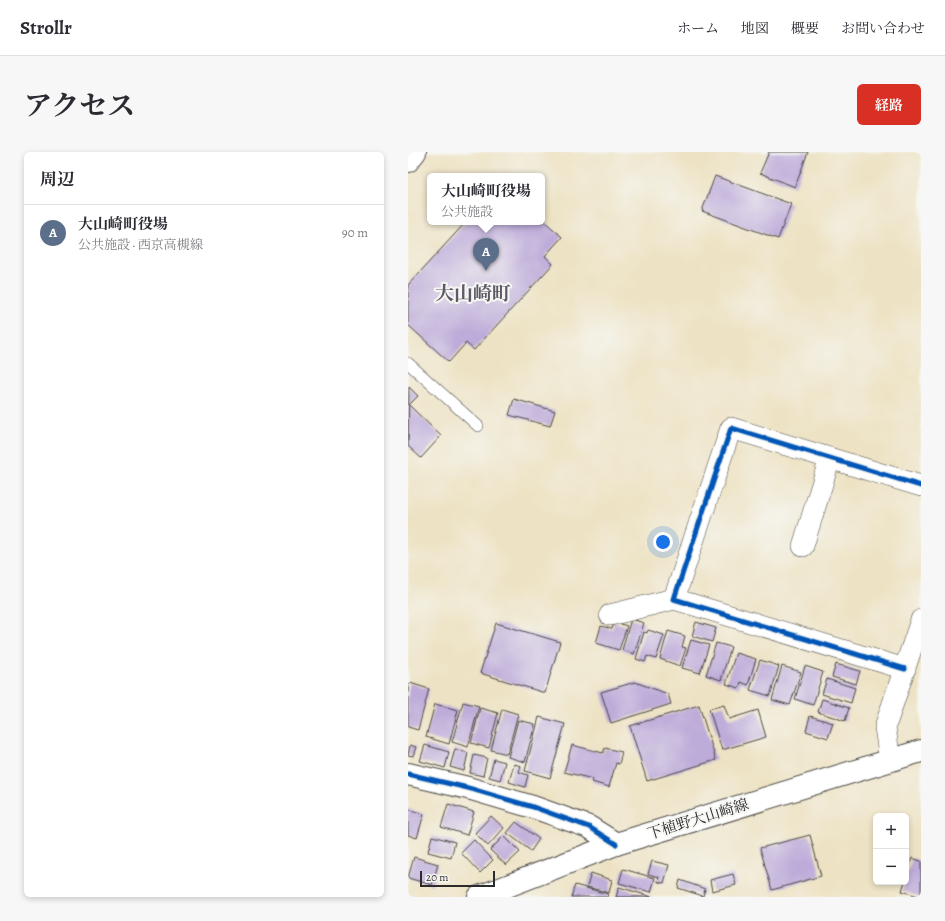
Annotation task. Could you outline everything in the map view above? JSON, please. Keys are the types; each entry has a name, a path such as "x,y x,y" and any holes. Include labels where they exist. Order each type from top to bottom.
{"main road":[{"path":"408,161 416,152"},
{"name":"下植野大山崎線","path":"479,897 616,844 921,751"},
{"path":"408,774 468,788 533,807 589,827 616,844"}],"street":[{"path":"674,599 731,428 921,486"},
{"path":"803,546 830,458"},
{"path":"610,615 674,599 905,669"},
{"path":"890,761 885,727 921,620"}],"lane":[{"path":"408,363 478,426"}],"building":[{"path":"769,152 808,152 795,187 760,173"},
{"path":"715,176 791,204 778,239 702,211"},
{"path":"545,222 562,237 545,256 553,264 474,350 466,343 449,362 408,325 408,285 463,225 545,225"},
{"path":"409,387 418,396 409,405 441,436 421,458 408,446"},
{"path":"514,399 555,411 550,426 509,415"},
{"path":"631,619 644,623 634,654 622,650"},
{"path":"614,622 627,626 619,650 596,643 601,626 612,629"},
{"path":"696,622 716,628 712,642 692,636"},
{"path":"496,623 560,642 545,693 480,673"},
{"path":"648,630 664,635 656,659 647,656 645,662 636,659 644,632 647,633"},
{"path":"668,631 685,636 682,647 686,648 680,666 660,659"},
{"path":"691,640 709,645 700,673 682,668"},
{"path":"716,643 731,647 721,680 706,675"},
{"path":"736,653 756,659 748,685 741,682 739,688 726,684"},
{"path":"760,660 779,666 770,696 750,690"},
{"path":"836,664 860,671 856,684 832,677"},
{"path":"782,666 801,672 790,705 772,700"},
{"path":"805,666 823,672 813,705 795,699"},
{"path":"827,679 855,688 851,703 822,694"},
{"path":"635,682 668,694 671,704 611,723 601,692"},
{"path":"410,683 429,689 418,730 408,727 408,691"},
{"path":"822,699 849,708 845,721 818,712"},
{"path":"463,702 479,706 468,747 452,742"},
{"path":"435,704 458,710 449,744 426,737"},
{"path":"699,705 716,760 647,781 630,726"},
{"path":"724,705 729,719 758,710 766,737 722,750 709,709"},
{"path":"480,708 498,713 489,748 471,743"},
{"path":"502,709 518,714 507,754 491,750"},
{"path":"810,716 833,723 828,738 806,731"},
{"path":"539,717 565,724 550,778 525,771"},
{"path":"518,720 535,724 525,762 508,757"},
{"path":"410,745 416,747 413,756 408,755"},
{"path":"425,745 449,752 445,768 420,761"},
{"path":"572,745 603,753 605,748 622,752 619,764 616,763 609,787 592,782 593,779 564,772"},
{"path":"455,749 468,753 464,771 450,767"},
{"path":"474,755 487,758 483,776 470,773"},
{"path":"494,759 505,762 500,780 489,777"},
{"path":"514,764 521,766 519,772 528,775 525,787 509,782"},
{"path":"448,804 474,812 467,835 441,827"},
{"path":"408,809 424,814 417,838 408,835"},
{"path":"491,816 504,828 488,846 475,833"},
{"path":"516,822 539,839 531,851 507,833"},
{"path":"810,835 821,876 772,890 760,848"},
{"path":"432,836 455,842 451,858 428,852"},
{"path":"504,836 520,852 506,865 490,850"},
{"path":"474,840 493,860 480,873 461,853"},
{"path":"414,857 438,864 432,885 408,878"},
{"path":"912,858 921,861 921,897 902,891 904,885 909,885 909,868"},
{"path":"652,861 669,865 664,883 658,882 659,877 648,874"},
{"path":"623,869 655,878 651,892 619,883"},
{"path":"591,873 612,880 609,893 587,887"},
{"path":"733,874 736,885 712,891 710,880"},
{"path":"680,880 705,889 703,896 678,888"},
{"path":"575,885 608,894 607,897 571,897"},
{"path":"619,887 652,897 616,897"}],"cycle path":[{"path":"905,669 674,599 731,428 921,486"},
{"path":"408,774 468,788 533,807 589,827 616,844"}],"place":[{"name":"大山崎町役場","path":"486,271"}],"district":[{"name":"大山崎町","path":"473,294"}]}
